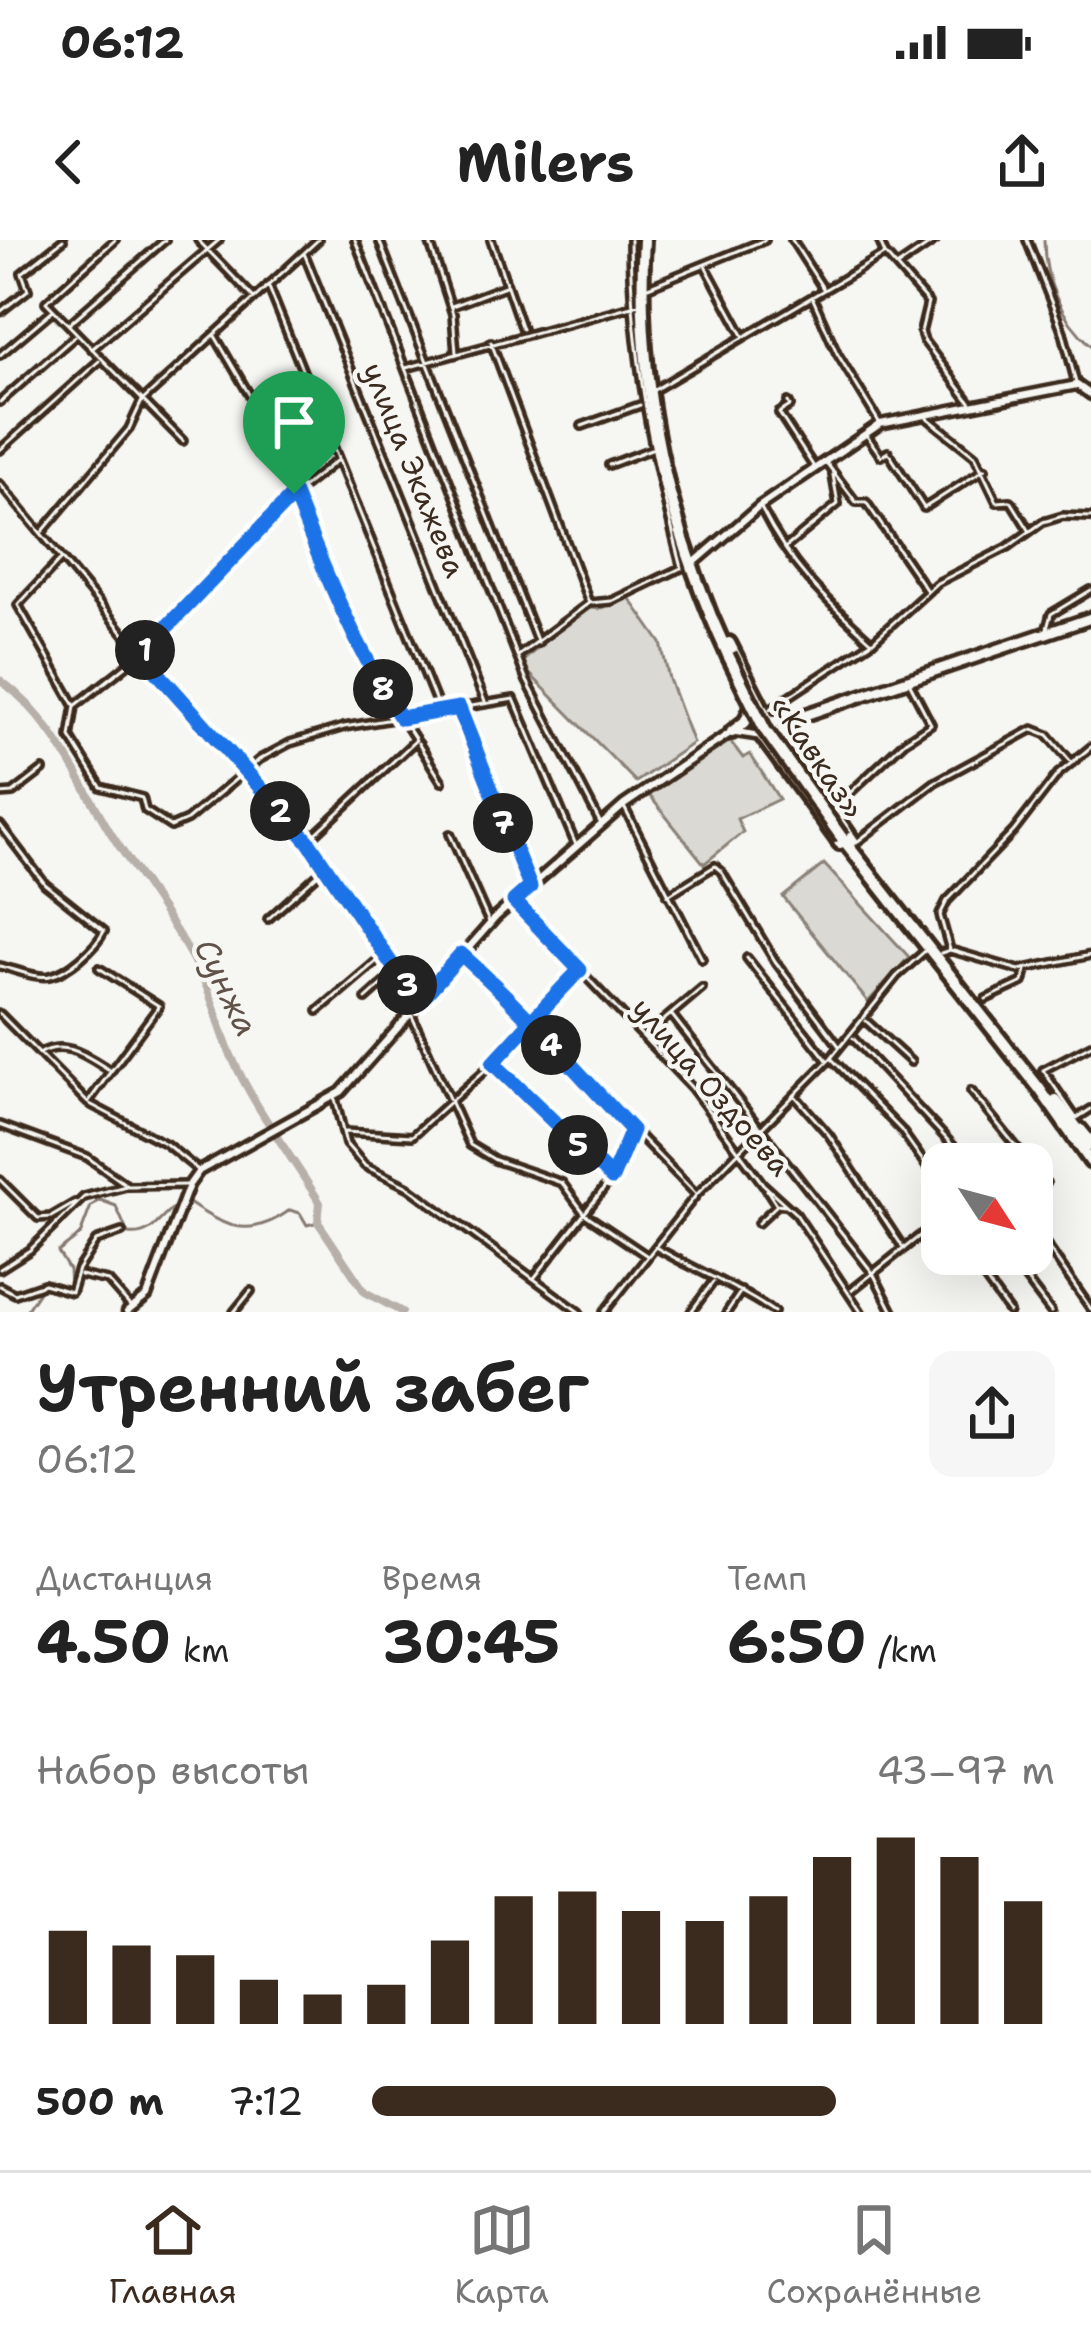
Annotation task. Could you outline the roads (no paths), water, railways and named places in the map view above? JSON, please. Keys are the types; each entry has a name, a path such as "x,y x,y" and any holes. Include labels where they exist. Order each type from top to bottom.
{"highway":[{"name":"«Кавказ»","path":"646,240 637,304 670,502 690,564 766,725"},
{"name":"«Кавказ»","path":"646,240 654,390 690,564"},
{"name":"«Кавказ»","path":"720,630 768,727 874,878 939,951 1091,1142"},
{"path":"732,732 747,719 766,725 794,719"},
{"path":"766,725 847,839"},
{"path":"766,725 831,832 874,878"},
{"name":"«Кавказ»","path":"939,951 1091,1162"}],"main road":[{"path":"690,564 760,506 880,424 1077,385 1091,395"},
{"path":"794,719 1091,618"},
{"path":"131,1310 147,1295 189,1185 199,1171 293,1120 361,1072 490,924 623,805 732,732 766,725"}],"street":[{"path":"0,312 28,290 22,273 63,240"},
{"path":"115,240 46,302 183,441"},
{"path":"68,325 165,240"},
{"path":"198,240 254,298"},
{"path":"91,350 219,240"},
{"path":"42,533 129,428 142,400 318,240"},
{"path":"355,240 543,719 601,824"},
{"path":"379,240 538,644"},
{"path":"429,240 451,306 456,353"},
{"path":"491,240 524,332"},
{"path":"517,657 590,603 612,601 690,564 642,404 629,240"},
{"path":"646,286 765,240"},
{"path":"792,240 825,292"},
{"path":"879,240 885,254 928,303 921,332 924,341 974,408"},
{"path":"897,267 936,240"},
{"path":"1027,240 1063,332 1077,385"},
{"name":"улица Экажева","path":"304,253 485,703"},
{"path":"654,390 885,254"},
{"path":"705,265 745,339"},
{"path":"268,285 439,710"},
{"path":"451,306 507,286"},
{"path":"813,298 829,338 880,424"},
{"path":"404,369 637,304"},
{"path":"0,355 54,310"},
{"path":"214,334 302,484"},
{"path":"0,401 77,335"},
{"path":"491,342 590,603"},
{"path":"0,449 100,360"},
{"path":"788,402 790,406 779,412 814,467"},
{"path":"582,426 642,404"},
{"path":"924,415 985,470 997,502 1013,502 1029,530"},
{"path":"865,432 881,456 888,452 924,508 985,470"},
{"path":"609,465 652,449"},
{"path":"75,706 141,654 302,484 336,460"},
{"path":"824,460 856,502 866,502 927,591"},
{"path":"783,550 838,505 832,474"},
{"path":"0,484 141,654 308,841 418,1003"},
{"path":"294,494 338,607 368,667 442,782"},
{"path":"760,506 783,550 812,589 872,641"},
{"path":"766,725 927,591 1008,547 1029,530 1063,516 1091,517"},
{"path":"63,558 18,605 75,706 70,737 101,788 142,798 145,810 172,826 188,820 243,771 290,743 510,699 519,707 576,847"},
{"path":"1046,634 1052,614 1091,590"},
{"path":"831,812 905,741 931,724 908,680"},
{"path":"459,708 530,887"},
{"path":"847,839 935,782 1033,728 1048,735 1072,763"},
{"path":"308,841 416,740"},
{"path":"939,951 940,915 947,901 1091,748"},
{"path":"0,794 13,793 43,770"},
{"path":"623,805 702,959"},
{"path":"0,825 45,884 104,932 87,952 54,975 0,966"},
{"path":"450,834 490,924"},
{"path":"268,919 327,866"},
{"path":"668,895 715,866 776,961 840,1047"},
{"name":"улица Оздоева","path":"514,901 691,1087 763,1184 786,1205 861,1312"},
{"path":"604,1312 697,1195 830,1060 897,976 939,951 1025,968 1091,955"},
{"path":"318,1011 387,953"},
{"path":"461,954 697,1195"},
{"path":"747,958 830,1060 901,1130 921,1158"},
{"path":"88,1103 159,1006 99,968"},
{"path":"986,1000 1023,982 1025,968"},
{"path":"344,1132 412,1136 493,1063 580,970"},
{"path":"366,998 398,971"},
{"path":"643,1037 702,988"},
{"path":"410,1012 470,1145 496,1160 562,1183 585,1214 647,1256"},
{"path":"0,1013 88,1103 166,1144 199,1171"},
{"path":"671,1014 873,1274 893,1312"},
{"path":"865,1020 911,1062"},
{"path":"851,1036 950,1143"},
{"path":"1091,1045 1043,1070 1091,1142"},
{"path":"37,1055 52,1046 70,1048 112,1072"},
{"path":"493,1063 612,1178"},
{"path":"971,1091 1013,1143"},
{"path":"334,1094 346,1144 364,1166 409,1187 579,1312"},
{"path":"795,1095 829,1135 904,1249"},
{"path":"1076,1119 1091,1109"},
{"path":"0,1125 87,1157 128,1186"},
{"path":"535,1277 612,1178 632,1130"},
{"path":"0,1180 38,1218 51,1217 84,1197 128,1186 189,1185"},
{"path":"763,1184 778,1204 786,1205"},
{"path":"0,1269 30,1250 84,1197"},
{"path":"758,1223 778,1204"},
{"path":"0,1286 15,1294 39,1285 71,1292 96,1241 122,1232"},
{"path":"850,1291 921,1235"},
{"path":"656,1247 714,1280 742,1289 770,1311"},
{"path":"1053,1254 1091,1309"},
{"path":"78,1274 108,1281 131,1310"},
{"path":"982,1275 1009,1312"},
{"path":"1023,1275 1051,1312"},
{"path":"691,1312 714,1280"},
{"path":"727,1312 742,1289"},
{"path":"234,1312 251,1291"}],"waterway":[{"path":"1044,240 1056,298 1091,345"},
{"name":"Сунжа","path":"0,680 50,731 184,945 205,983 239,1073 320,1203 318,1222 365,1292 402,1312"},
{"path":"25,1312 44,1284 70,1287 69,1270 58,1252 80,1235 91,1206 100,1200 116,1206 128,1234 146,1232 186,1201 237,1226 262,1225 290,1210 300,1213 307,1225 318,1222"}]}
